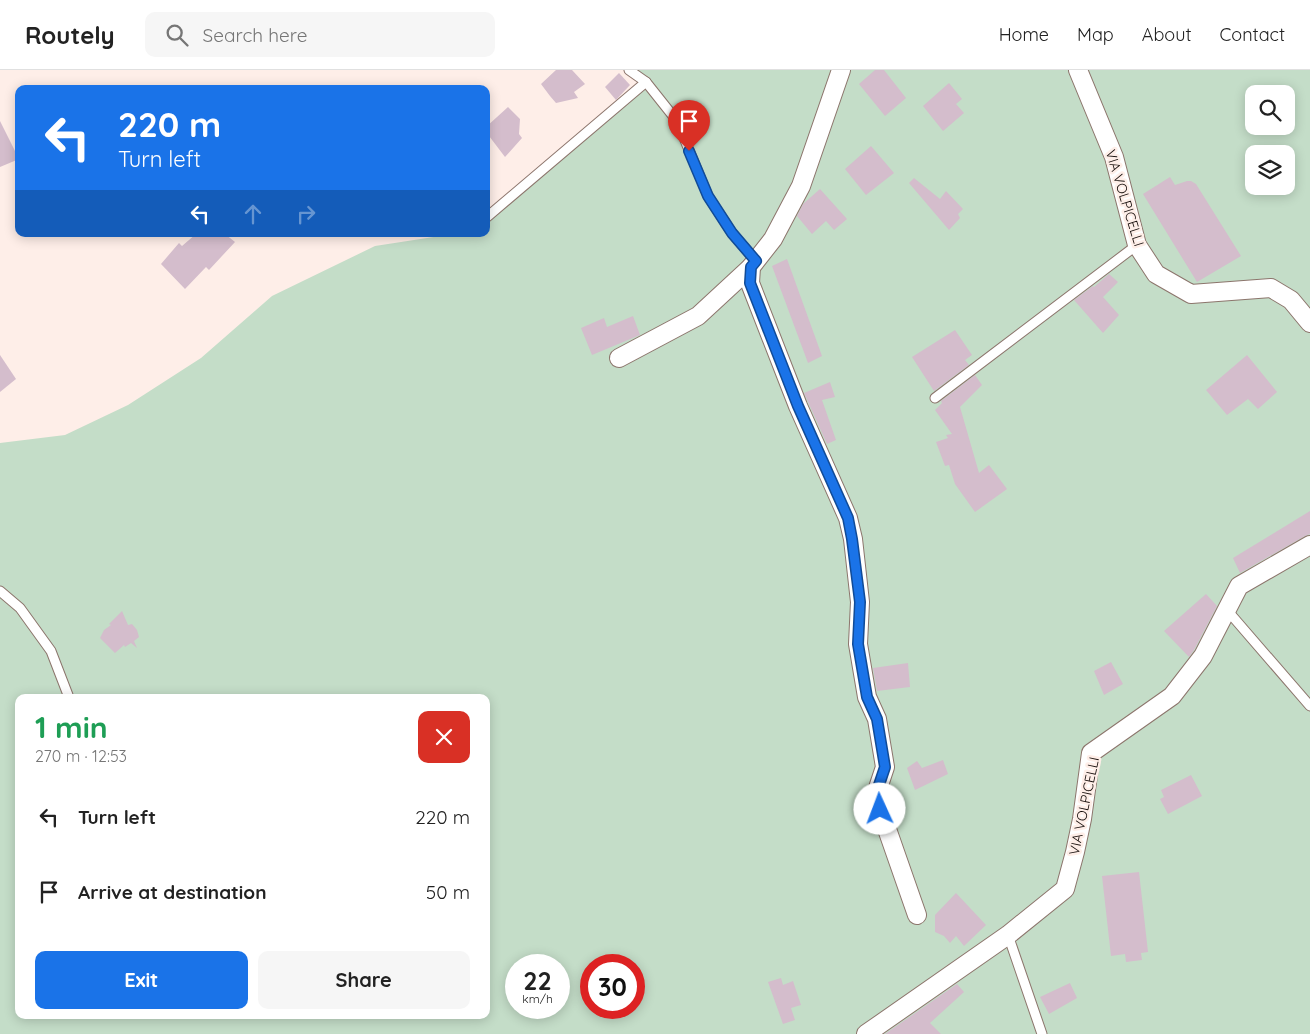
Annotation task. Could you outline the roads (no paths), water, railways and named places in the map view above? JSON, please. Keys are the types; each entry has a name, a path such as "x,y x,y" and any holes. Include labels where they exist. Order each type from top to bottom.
{"street":[{"path":"619,358 698,316 753,270 773,239 801,186 840,70"},
{"name":"VIA VOLPICELLI","path":"1078,70 1114,156 1137,245 1156,274 1191,294 1271,288 1291,300 1310,323"},
{"path":"753,270 798,406 848,518 860,602 858,644 867,697 877,719 885,767 877,791 880,809 917,915"},
{"name":"VIA VOLPICELLI","path":"866,1034 1008,935 1065,889 1082,819 1092,753 1172,696 1203,656 1239,586 1310,545"}],"lane":[{"path":"629,70 646,82 677,121 708,196 753,270"},
{"path":"490,213 646,82"},
{"path":"935,398 1137,245"},
{"path":"0,591 20,608 51,651 68,694"},
{"path":"1227,610 1310,706"},
{"path":"1008,935 1042,1034"}]}
